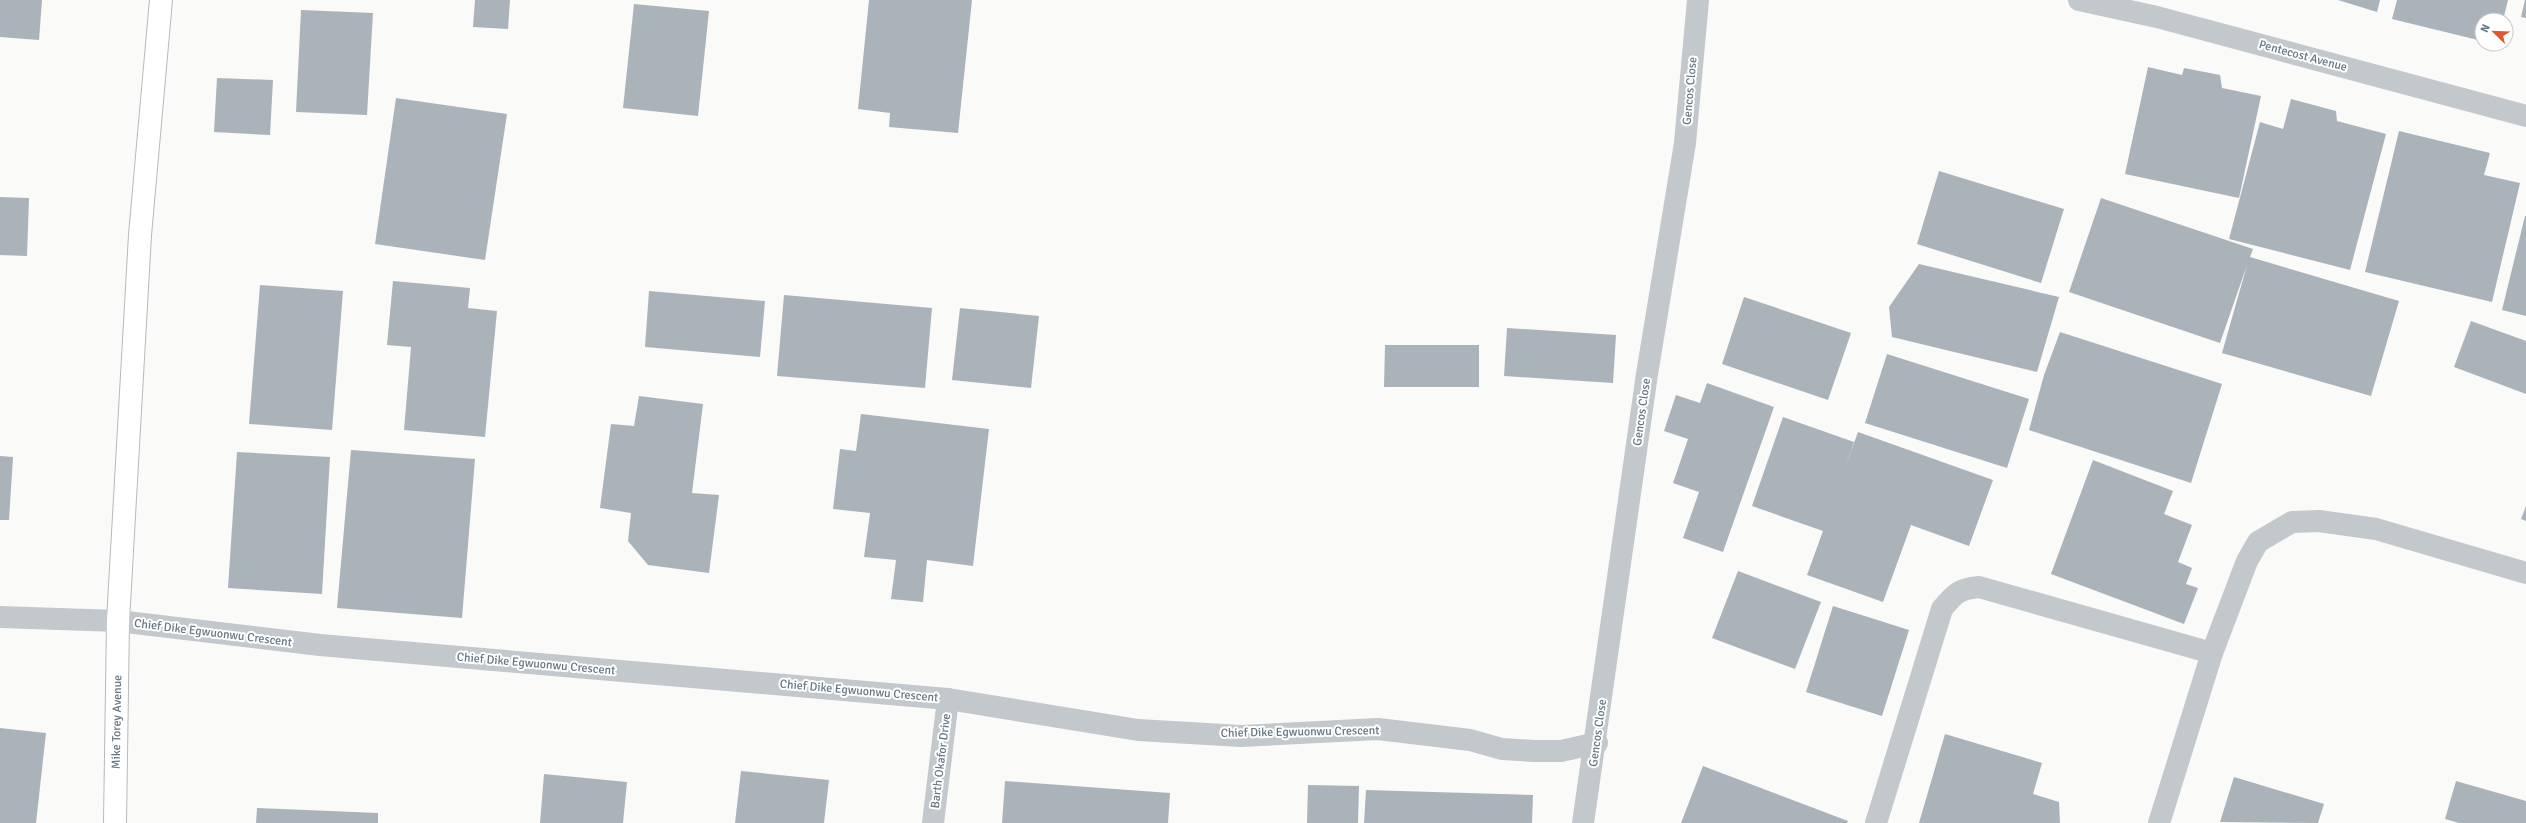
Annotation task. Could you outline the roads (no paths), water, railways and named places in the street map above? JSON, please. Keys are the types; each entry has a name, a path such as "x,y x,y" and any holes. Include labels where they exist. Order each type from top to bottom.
{"main road":[{"name":"Mike Torey Avenue","path":"115,823 118,621 140,235 161,0"}],"street":[{"name":"Gencos Close","path":"1583,823 1597,743 1647,374 1685,143 1698,0"},
{"name":"Pentecost Avenue","path":"2079,0 2157,17 2526,116"},
{"path":"2159,823 2212,653 2247,561 2258,542 2292,522 2319,521 2376,529 2526,573"},
{"path":"1876,823 1942,609 1953,595 1963,589 1979,587 2212,653"},
{"name":"Chief Dike Egwuonwu Crescent","path":"0,617 118,621 320,645 948,699 1138,730 1241,736 1378,729 1470,740 1502,749 1534,751 1561,751 1597,743"},
{"name":"Barth Okafor Drive","path":"933,823 948,699"}]}
